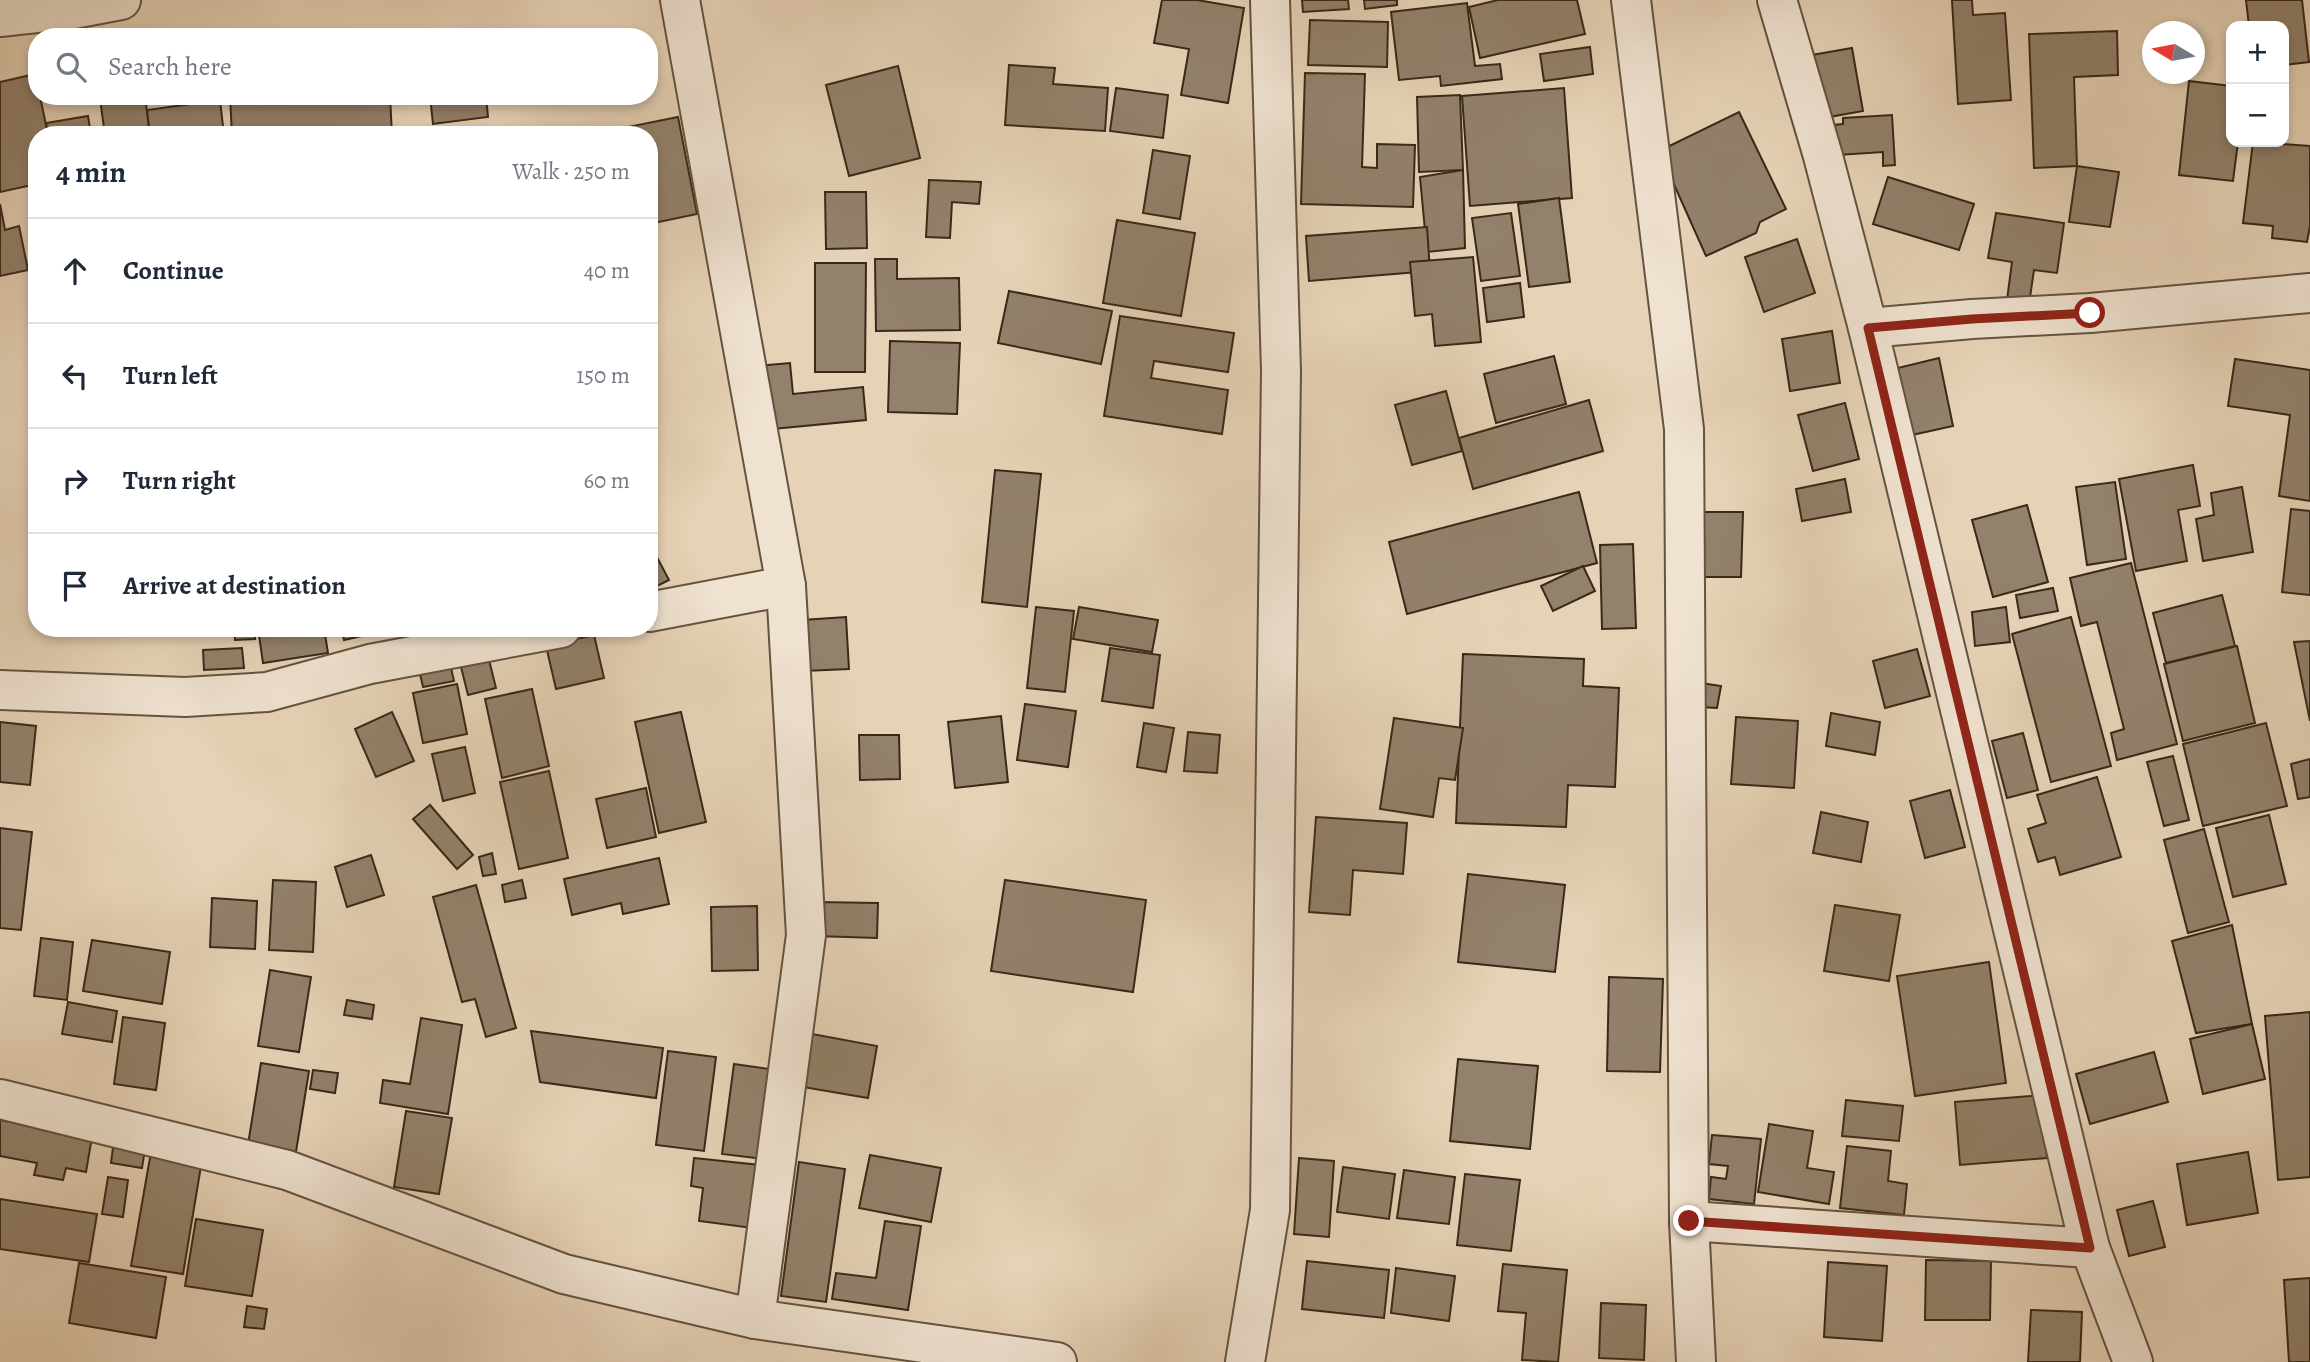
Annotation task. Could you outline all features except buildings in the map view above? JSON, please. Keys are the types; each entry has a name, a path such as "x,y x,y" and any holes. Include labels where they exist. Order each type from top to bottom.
{"street":[{"path":"0,17 73,9 121,0"},
{"path":"680,0 786,586 806,934 755,1319"},
{"path":"1245,1362 1265,1245 1270,1196 1281,371 1270,0"},
{"path":"1631,0 1684,429 1689,1221 1696,1362"},
{"path":"1777,0 1823,156 1868,328 2090,1248 2133,1362"},
{"path":"1868,328 2090,313 2310,293"},
{"path":"658,610 786,586"},
{"path":"0,690 185,697 267,692 370,664 513,637"},
{"path":"0,1099 287,1170 564,1274 755,1319 1058,1362"},
{"path":"1689,1221 2090,1248"}],"route":[{"path":"1689,1221 2090,1248 1868,328 2090,313"}]}
